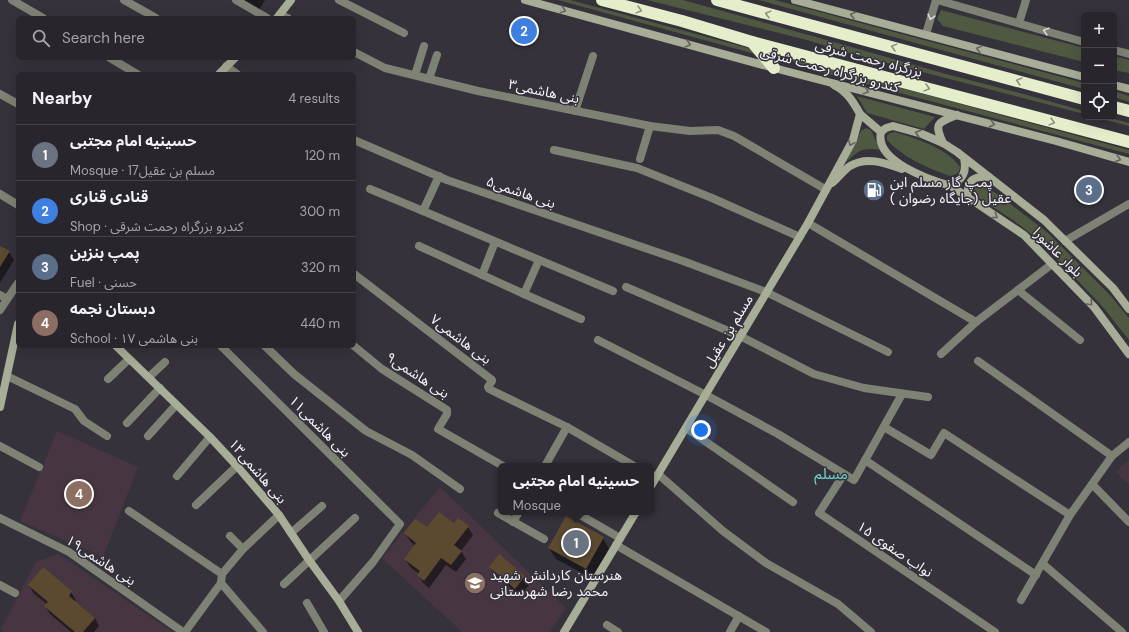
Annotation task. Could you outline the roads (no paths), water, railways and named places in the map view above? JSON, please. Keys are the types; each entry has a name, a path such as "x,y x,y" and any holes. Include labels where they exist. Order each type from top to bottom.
{"highway":[{"name":"بزرگراه رحمت شرقی","path":"602,0 682,21 752,42 1129,142"},
{"name":"بزرگراه رحمت شرقی","path":"717,0 1081,98"},
{"path":"752,42 774,68"},
{"path":"1117,108 1129,112"}],"street":[{"path":"12,0 40,16"},
{"path":"124,0 152,16"},
{"path":"236,0 264,16"},
{"path":"282,16 291,0"},
{"path":"339,0 404,33"},
{"name":"کندرو بزرگراه رحمت شرقی","path":"525,0 774,68 1056,141 1129,162"},
{"path":"795,0 1081,76"},
{"path":"926,34 936,0 1081,41"},
{"path":"1019,24 1026,0"},
{"path":"415,75 424,46"},
{"path":"1117,51 1129,54"},
{"name":"بنی هاشمی۳","path":"356,53 385,68 478,91 650,126 690,131 718,130 734,136 826,188"},
{"path":"430,79 437,55"},
{"path":"574,111 593,56"},
{"path":"113,60 134,72"},
{"path":"221,72 230,61 236,72"},
{"path":"824,80 841,88 852,101 860,114 881,132 881,145 889,156 916,174"},
{"path":"1117,86 1129,89"},
{"path":"0,94 16,103"},
{"name":"مسلم بن عقیل","path":"654,481 808,223 853,140 860,114"},
{"path":"943,143 938,131 939,124 943,120 957,115"},
{"path":"640,159 650,126"},
{"name":"بلوار عاشورا","path":"881,132 886,128 893,126 922,134 943,143 1044,220 1113,288 1129,309"},
{"name":"بنی هاشمی۵","path":"356,141 439,176 683,261 766,292 888,352"},
{"path":"554,150 637,168 800,236"},
{"path":"951,186 960,180 964,174 966,165 964,158"},
{"path":"826,188 850,166 864,160 885,163 916,174"},
{"name":"بلوار عاشورا","path":"916,174 932,181 951,186 1024,235 1094,307 1129,354"},
{"path":"423,211 439,176"},
{"path":"967,197 968,187 972,180 978,177 989,177"},
{"path":"370,189 613,291"},
{"path":"0,194 16,204"},
{"path":"1065,241 1129,204"},
{"path":"808,223 976,322"},
{"path":"482,275 496,242"},
{"path":"419,246 581,320"},
{"path":"524,294 539,260"},
{"path":"941,354 976,322 1052,264"},
{"name":"بنی هاشمی۷","path":"356,276 492,380 488,389 567,427"},
{"path":"0,310 3,297 16,285"},
{"path":"626,287 740,336 814,374 864,388 928,397"},
{"path":"1018,290 1080,340"},
{"path":"0,407 16,333"},
{"path":"598,340 706,394 778,434 854,480 902,394"},
{"name":"بنی هاشمی۱۳","path":"118,348 210,437 279,515 309,560 339,600 358,632"},
{"name":"بنی هاشمی۱۱","path":"223,348 400,524 373,562 339,600"},
{"path":"267,348 294,374 366,431 412,455 460,489"},
{"name":"بنی هاشمی۹","path":"356,348 382,369 447,410 447,414 438,430 498,463"},
{"path":"108,379 130,359"},
{"path":"978,360 1112,456"},
{"path":"148,377 165,362"},
{"path":"7,376 75,409 84,421 107,436"},
{"path":"127,423 160,388"},
{"path":"148,436 176,405"},
{"path":"547,463 567,427 629,463"},
{"path":"884,427 932,455 944,433 1070,515"},
{"path":"686,428 793,502"},
{"path":"177,476 210,437"},
{"path":"1021,600 1070,515 1112,456 1129,442"},
{"path":"0,446 39,467"},
{"path":"865,460 1036,575"},
{"path":"196,505 237,466"},
{"path":"658,474 723,531 766,563 838,604 871,632"},
{"name":"نواب صفوی ۱۵","path":"844,474 819,513 995,632"},
{"path":"1092,484 1129,522"},
{"path":"291,534 322,506"},
{"path":"129,511 222,574"},
{"path":"184,632 222,583 222,574 243,549 279,515"},
{"path":"501,515 544,539"},
{"path":"513,522 517,515"},
{"path":"579,515 618,542 704,596 766,632"},
{"path":"564,632 634,515"},
{"name":"بنی هاشمی۱۹","path":"0,518 69,552 184,632"},
{"path":"284,584 355,518"},
{"path":"230,536 243,549"},
{"path":"1043,564 1122,632"},
{"path":"222,583 263,632"},
{"path":"0,585 15,593"},
{"path":"307,603 324,632"},
{"path":"730,632 740,616"},
{"path":"607,625 618,632"}],"place":[{"name":"قنادی قناری","path":"524,31"},
{"name":"پمپ گاز مسلم ابن عقیل (جایگاه رضوان )","path":"874,190"},
{"name":"پمپ بنزین","path":"1089,190"},
{"name":"دبستان نجمه","path":"79,494"},
{"name":"حسینیه امام مجتبی","path":"576,543"},
{"name":"هنرستان کاردانش شهید محمد رضا شهرستانی","path":"475,583"}],"district":[{"name":"مسلم","path":"831,474"}]}
